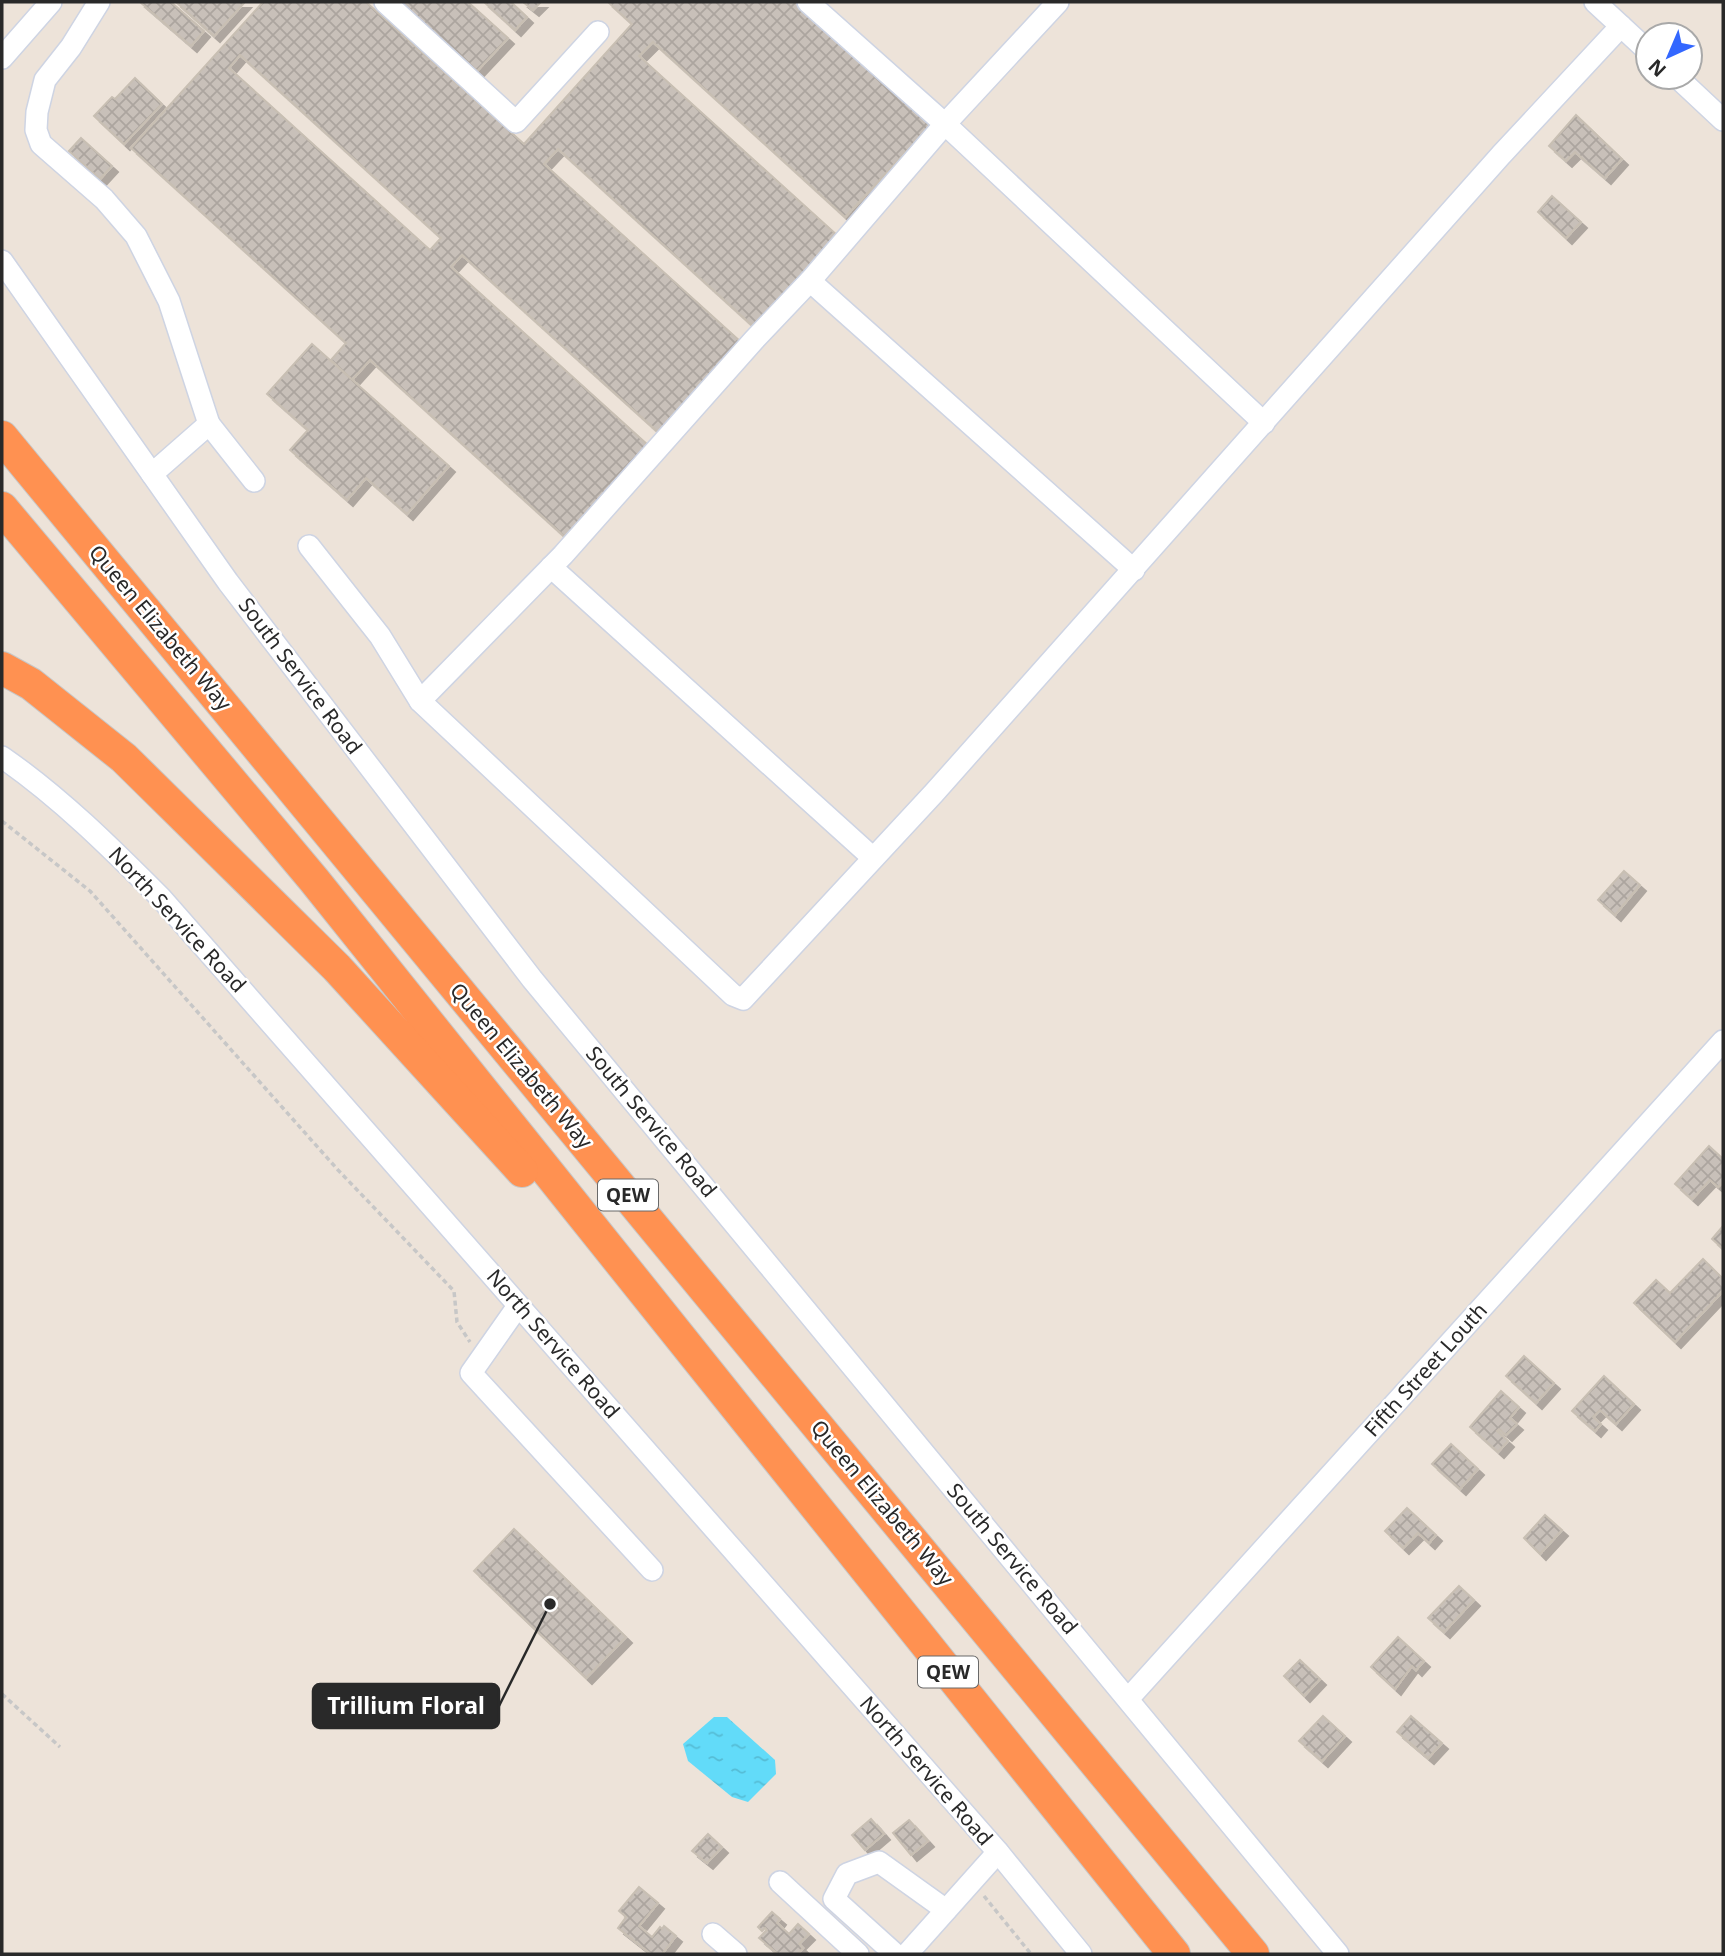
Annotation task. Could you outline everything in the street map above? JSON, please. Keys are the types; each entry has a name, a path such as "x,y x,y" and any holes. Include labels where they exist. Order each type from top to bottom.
{"highway":[{"name":"Queen Elizabeth Way","path":"2,437 1252,1954"},
{"name":"Queen Elizabeth Way","path":"2,508 314,880 1174,1954"},
{"path":"2,667 31,684 124,758 337,968 722,1390"}],"street":[{"path":"2,58 51,2"},
{"path":"99,2 71,47 45,80 37,112 36,130 41,144 104,199 136,236 169,301 209,424 254,481"},
{"path":"385,2 516,122 598,32"},
{"path":"808,2 945,124 1264,423"},
{"path":"420,701 551,567 810,281 945,124 1058,2"},
{"path":"1595,2 1634,38"},
{"path":"309,546 380,636 420,701 733,995 743,999 934,793 1501,155 1621,26"},
{"path":"1691,91 1723,120"},
{"name":"South Service Road","path":"2,261 228,582 532,979 1338,1954"},
{"path":"810,281 1134,570"},
{"path":"152,474 209,424"},
{"path":"551,567 873,858"},
{"name":"North Service Road","path":"2,757 96,832 161,898 998,1852 1081,1954"},
{"name":"Fifth Street Louth","path":"1128,1699 1723,1041"},
{"path":"519,1306 471,1373 652,1570"},
{"path":"907,1954 998,1852"},
{"path":"895,1954 834,1899 847,1874 879,1862 946,1910"},
{"path":"780,1882 858,1954"},
{"path":"713,1934 736,1954"}],"path":[{"path":"2,821 90,891 338,1170 454,1291 457,1322 480,1360"},
{"path":"2,1693 60,1747"},
{"path":"971,1882 1031,1954"}],"water":[{"path":"714,1717 727,1717 775,1760 776,1774 748,1802 732,1797 688,1761 683,1744"}],"building":[{"path":"140,2 171,2 204,31 191,46"},
{"path":"176,2 245,2 214,36"},
{"path":"263,2 366,2 524,144 632,24 608,2 796,2 932,124 845,217 653,42 639,56 838,236 755,328 558,149 544,164 741,342 659,433 462,255 451,267 648,445 565,537 370,360 352,380 331,360 346,343 131,148","holes":["240,55 441,238 430,250 229,68"]},
{"path":"401,2 468,2 508,38 477,71"},
{"path":"484,2 511,2 527,17 515,30"},
{"path":"523,2 541,2 533,10"},
{"path":"135,78 162,104 124,144 94,116"},
{"path":"1576,115 1622,159 1605,178 1575,152 1566,161 1549,146"},
{"path":"81,138 112,166 100,179 69,151"},
{"path":"1552,196 1581,222 1566,238 1538,212"},
{"path":"312,344 449,466 407,514 366,478 347,500 290,450 308,430 267,394"},
{"path":"1624,871 1640,885 1615,915 1598,900"},
{"path":"1709,1146 1723,1159 1723,1182 1718,1187 1710,1180 1692,1199 1675,1184"},
{"path":"1723,1226 1723,1249 1712,1239"},
{"path":"1703,1259 1723,1279 1723,1291 1675,1342 1634,1303 1656,1280 1670,1293"},
{"path":"1524,1356 1554,1383 1536,1403 1506,1376"},
{"path":"1604,1376 1634,1404 1616,1424 1600,1410 1593,1417 1601,1424 1595,1431 1572,1411"},
{"path":"1501,1391 1519,1407 1510,1418 1517,1424 1506,1435 1499,1429 1497,1431 1508,1441 1498,1452 1470,1427"},
{"path":"1451,1444 1478,1469 1460,1489 1432,1464"},
{"path":"1407,1508 1436,1535 1429,1543 1418,1533 1403,1548 1385,1531"},
{"path":"1545,1515 1562,1530 1540,1554 1524,1538"},
{"path":"514,1529 626,1637 586,1678 474,1571"},
{"path":"1459,1586 1474,1600 1444,1632 1428,1618"},
{"path":"1398,1637 1424,1661 1416,1670 1412,1666 1395,1689 1371,1667"},
{"path":"1300,1660 1320,1679 1304,1696 1284,1676"},
{"path":"1323,1716 1345,1736 1322,1761 1299,1741"},
{"path":"1411,1716 1442,1743 1428,1758 1397,1732"},
{"path":"871,1819 884,1834 865,1850 852,1835"},
{"path":"909,1820 928,1841 911,1855 893,1833"},
{"path":"708,1834 722,1847 707,1863 692,1851"},
{"path":"639,1887 658,1903 639,1926 652,1937 664,1926 676,1936 662,1954 651,1954 618,1928 626,1917 619,1911"},
{"path":"772,1912 780,1919 777,1923 789,1934 798,1924 809,1934 799,1944 803,1948 798,1954 778,1954 759,1938 767,1930 765,1928 762,1931 758,1927"}],"place":[{"name":"Trillium Floral","path":"550,1604"}]}
